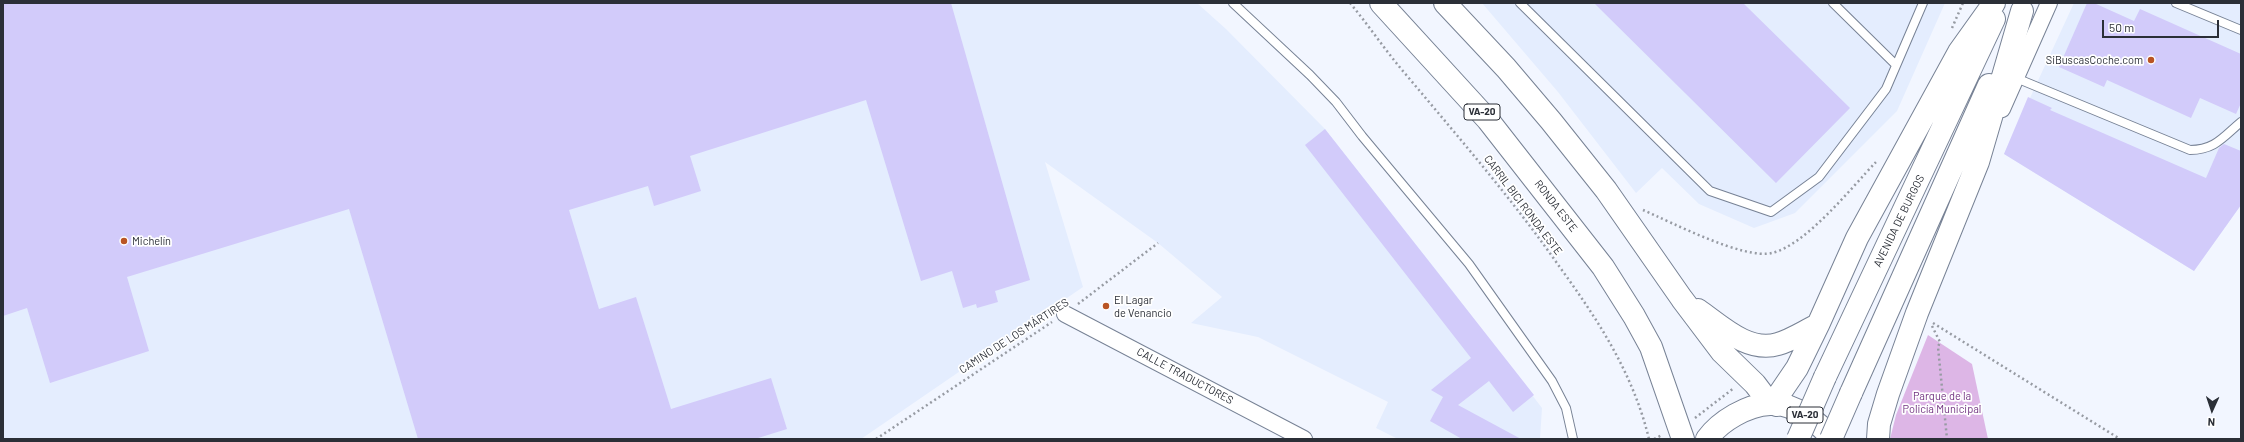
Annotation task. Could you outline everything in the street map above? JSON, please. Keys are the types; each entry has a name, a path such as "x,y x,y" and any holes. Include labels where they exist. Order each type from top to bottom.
{"highway":[{"name":"RONDA ESTE","path":"1381,3 1488,120 1603,267 1634,316 1651,347 1681,433"},
{"path":"1445,3 1506,68 1606,190 1682,299 1722,352 1773,404"},
{"path":"1707,439 1728,419 1748,410 1773,404 1797,368 1857,238 1959,52 1994,3"},
{"name":"AVENIDA DE BURGOS","path":"1798,439 1825,377 1972,70 2001,3"},
{"path":"1878,439 1879,424 1888,394 1915,320 1978,162 2023,7"},
{"path":"1832,439 1851,393 2023,7"},
{"path":"1682,299 1740,340 1758,346 1778,344 1818,325"},
{"name":"VA-20","path":"1773,404 1799,411 1824,429 1832,439"}],"street":[{"path":"1959,52 1980,3"},
{"path":"1978,162 2049,3"},
{"name":"CALLE TRADUCTORES","path":"1065,314 1304,439"}],"lane":[{"path":"1233,3 1310,75 1336,102 1362,136 1468,264 1552,381 1566,408 1573,439"},
{"path":"1520,3 1710,191 1770,212 1819,177 1886,89 1923,3"},
{"path":"1833,3 1896,65"},
{"path":"2176,3 2241,30"},
{"path":"2016,78 2190,150 2204,150 2211,147 2241,122"}],"path":[{"name":"CARRIL BICI RONDA ESTE","path":"1350,3 1407,76 1492,175 1583,300 1606,334 1623,366 1637,399 1649,439"},
{"name":"CAMINO DE LOS MÁRTIRES","path":"876,439 1065,314 1158,243"},
{"path":"1947,439 1938,347 1940,342 1930,322 2120,439"},
{"path":"1654,439 1681,433 1690,422 1747,377"}],"shaded area":[{"path":"3,3 1197,3 1226,29 1325,129 1451,289 1542,408 1540,439 1398,439 1376,428 1388,402 1258,337 1191,323 1222,297 1158,243 1045,162 1083,287 861,439 3,439"},
{"path":"1482,3 1945,3 1897,111 1795,213 1754,228 1699,204 1662,168 1636,193 1558,92"},
{"path":"2074,3 2241,3 2241,205 2194,271 2004,154"}],"green space":[{"name":"Parque de la Policía Municipal","path":"1928,335 1972,364 1988,439 1890,439 1896,415"}],"building":[{"name":"Michelín","path":"3,3 951,3 1030,280 995,291 998,302 977,308 976,304 963,308 952,271 921,281 866,100 690,156 701,191 654,206 648,186 569,210 599,309 636,297 671,409 771,378 787,429 755,439 418,439 349,209 127,277 149,351 50,383 27,308 3,316"},
{"path":"1594,3 1743,3 1850,108 1776,183"},
{"name":"SiBuscasCoche.com","path":"2087,3 2094,3 2134,21 2140,9 2241,54 2241,103 2236,114 2200,98 2191,118 2107,80 2104,87 2059,67"},
{"path":"2028,97 2052,108 2050,110 2206,178 2219,148 2224,144 2241,151 2241,205 2194,271 2004,154"},
{"path":"1325,129 1534,395 1513,412 1489,381 1458,405 1521,439 1462,439 1430,421 1443,397 1431,390 1471,358 1305,145"}],"place":[{"name":"SiBuscasCoche.com","path":"2151,60"},
{"name":"Michelín","path":"124,241"},
{"name":"El Lagar de Venancio","path":"1106,306"}]}
